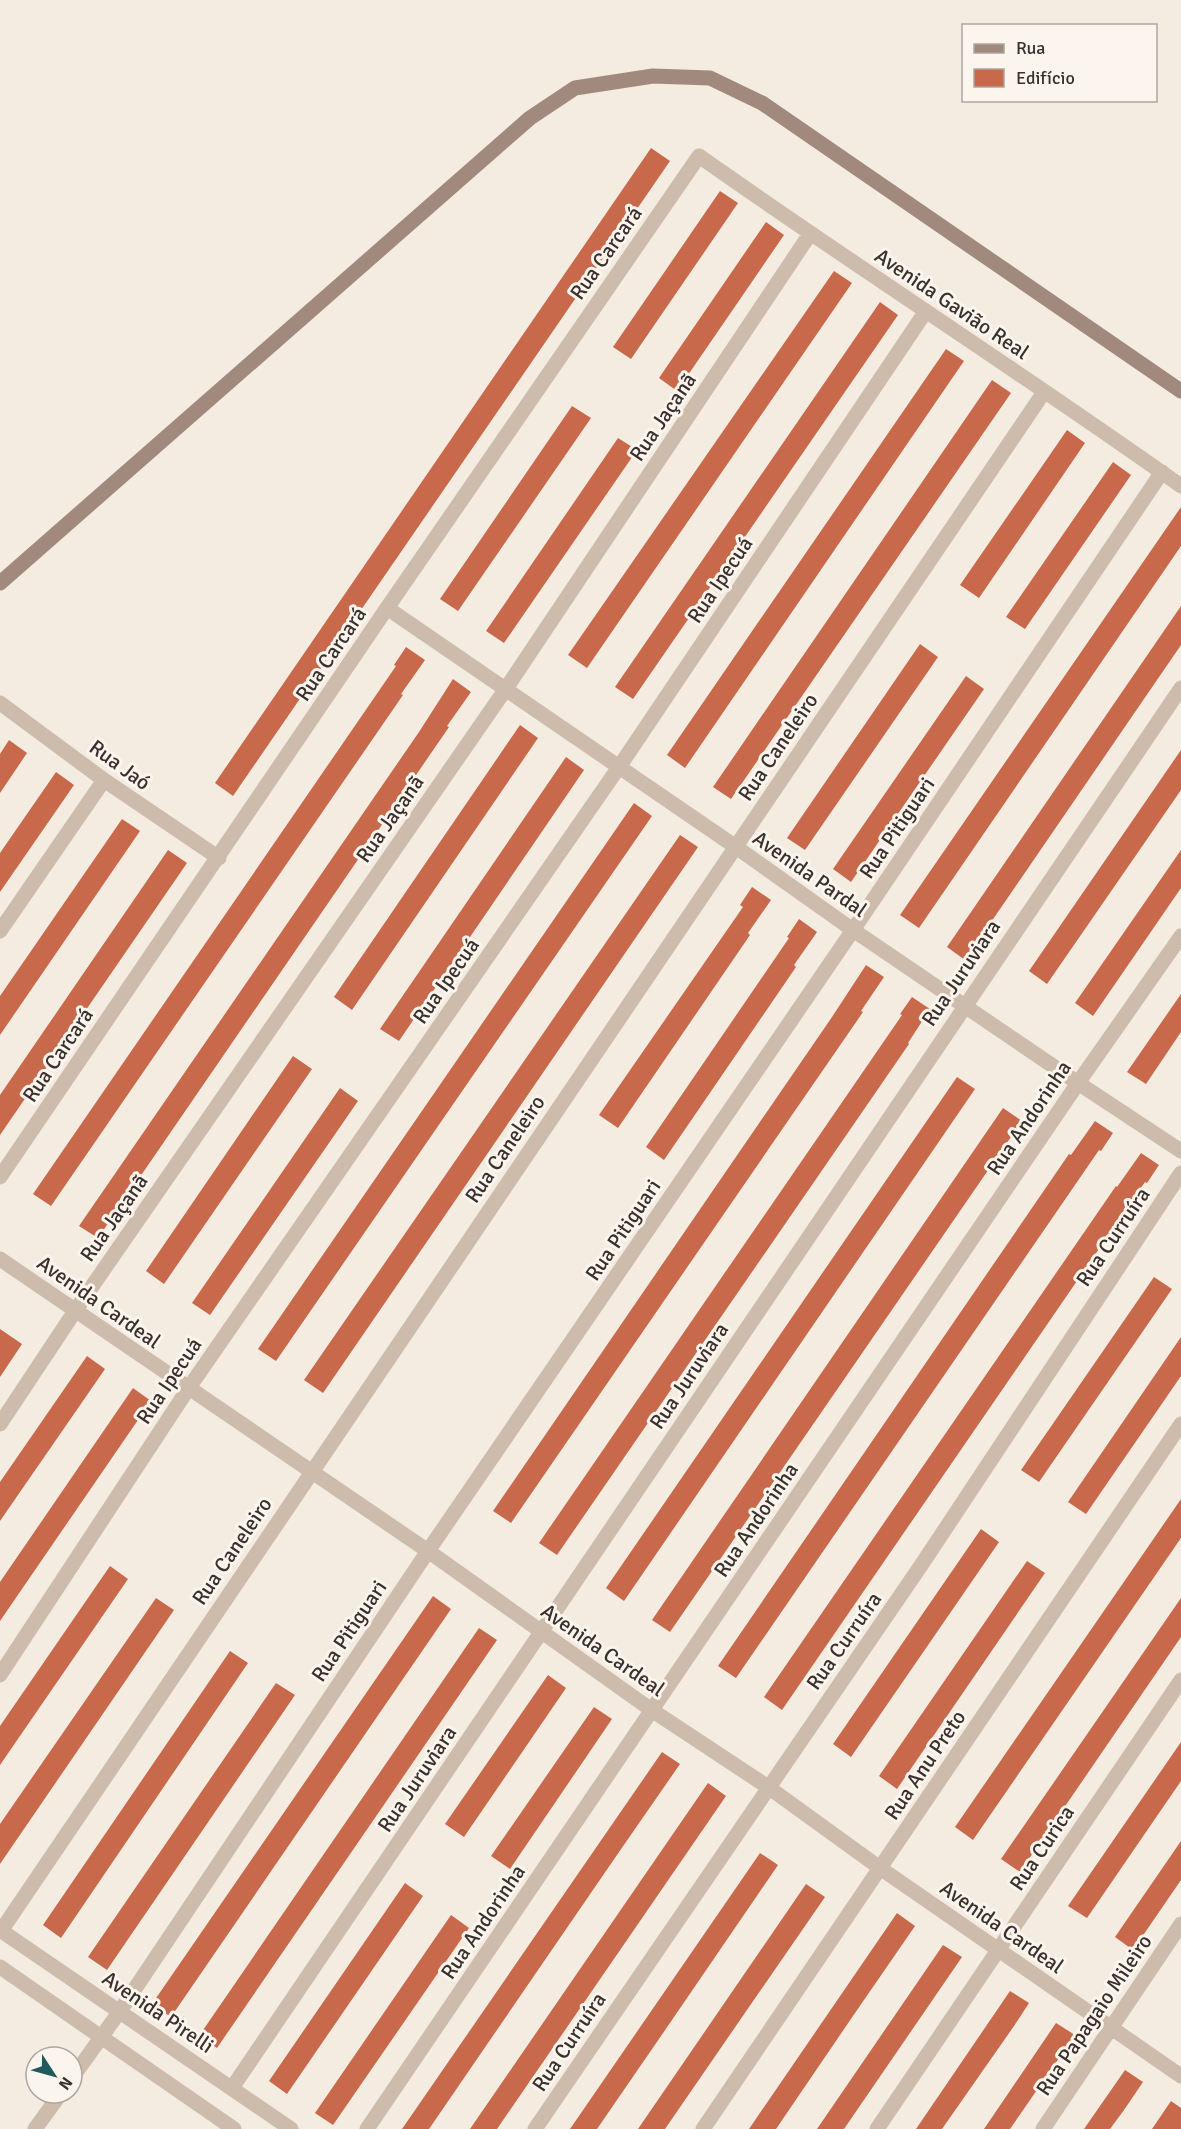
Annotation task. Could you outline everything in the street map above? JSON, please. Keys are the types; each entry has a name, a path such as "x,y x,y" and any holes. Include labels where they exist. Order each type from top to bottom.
{"main road":[{"path":"0,583 530,118 575,88 653,76 710,78 762,103 1181,391"}],"street":[{"name":"Avenida Gavião Real","path":"699,156 1181,486"},
{"name":"Rua Carcará","path":"0,1176 219,858 387,608 699,156"},
{"name":"Rua Jaçanã","path":"0,1424 75,1311 505,690 810,234"},
{"name":"Rua Ipecuá","path":"0,1675 188,1389 619,767 926,310"},
{"name":"Rua Caneleiro","path":"0,1930 1044,392"},
{"name":"Rua Pitiguari","path":"84,2061 120,2012 428,1551 853,930 1162,472"},
{"name":"Avenida Pardal","path":"387,608 853,930 1181,1151"},
{"name":"Rua Juruviara","path":"232,2088 1181,688"},
{"name":"Rua Jaó","path":"0,703 104,780 219,858"},
{"path":"0,931 104,780"},
{"name":"Rua Andorinha","path":"367,2129 1078,1083 1181,936"},
{"name":"Rua Curruíra","path":"535,2129 922,1564 1181,1173"},
{"name":"Avenida Cardeal","path":"0,1259 428,1551 541,1633 768,1787 880,1868 1181,2076"},
{"name":"Rua Anu Preto","path":"703,2129 1181,1424"},
{"name":"Rua Curica","path":"877,2129 1181,1680"},
{"name":"Rua Papagaio Mileiro","path":"1043,2129 1181,1924"},
{"name":"Avenida Pirelli","path":"0,1930 291,2129"},
{"path":"0,1967 234,2129"},
{"path":"35,2129 52,2105"}],"building":[{"path":"651,148 670,161 233,796 215,783"},
{"path":"720,191 738,203 631,359 613,347"},
{"path":"766,222 784,235 677,391 659,378"},
{"path":"834,271 852,283 587,668 568,655"},
{"path":"880,302 898,315 633,699 615,687"},
{"path":"946,349 964,361 685,768 667,755"},
{"path":"992,380 1011,393 731,799 713,787"},
{"path":"572,406 591,418 458,611 440,599"},
{"path":"1067,430 1085,443 979,598 960,585"},
{"path":"618,438 637,450 504,643 486,631"},
{"path":"1113,462 1131,475 1025,629 1006,617"},
{"path":"1181,507 1181,546 919,928 900,915"},
{"path":"1181,606 1181,645 965,960 947,947"},
{"path":"920,644 938,657 805,850 787,838"},
{"path":"406,647 425,660 401,694 403,695 51,1206 33,1194 396,666 394,665"},
{"path":"966,676 984,689 851,882 833,869"},
{"path":"453,679 471,692 447,726 449,727 98,1238 79,1226 419,732"},
{"path":"520,725 538,738 352,1010 334,997"},
{"path":"9,740 27,753 0,793 0,754"},
{"path":"1181,750 1181,790 1047,984 1029,971"},
{"path":"566,757 584,770 399,1041 380,1029"},
{"path":"56,772 74,785 0,892 0,853"},
{"path":"634,803 652,816 276,1361 258,1349"},
{"path":"122,819 140,831 0,1035 0,996"},
{"path":"680,835 698,847 323,1393 304,1380"},
{"path":"168,850 187,863 0,1135 0,1095"},
{"path":"1181,850 1181,888 1093,1016 1075,1003"},
{"path":"752,887 771,900 748,933 750,935 618,1128 599,1115 743,907 740,905"},
{"path":"799,919 817,932 794,965 796,967 664,1160 646,1147 789,938 787,937"},
{"path":"866,965 884,977 861,1011 863,1012 511,1523 493,1511"},
{"path":"1181,994 1181,1032 1146,1084 1127,1072"},
{"path":"912,997 930,1009 909,1044 557,1555 539,1543 902,1015 900,1014"},
{"path":"293,1056 312,1069 164,1284 146,1271"},
{"path":"957,1077 975,1089 624,1601 606,1588"},
{"path":"340,1088 358,1101 210,1315 192,1303"},
{"path":"1003,1108 1022,1121 670,1632 652,1620"},
{"path":"1095,1121 1113,1133 1101,1151 1099,1150 736,1678 718,1666 1069,1154 1071,1155"},
{"path":"1141,1153 1159,1165 1147,1183 1145,1182 782,1710 764,1697"},
{"path":"1154,1277 1172,1289 1039,1482 1021,1470"},
{"path":"0,1329 22,1344 0,1377"},
{"path":"1181,1337 1181,1376 1086,1514 1068,1502"},
{"path":"87,1356 105,1369 0,1521 0,1482"},
{"path":"133,1388 151,1401 0,1621 0,1582"},
{"path":"1181,1499 1181,1538 973,1840 955,1827"},
{"path":"981,1529 999,1542 851,1757 833,1744"},
{"path":"1027,1561 1045,1573 897,1789 879,1776"},
{"path":"110,1566 128,1579 0,1765 0,1726"},
{"path":"433,1596 451,1609 171,2017 152,2004"},
{"path":"156,1598 174,1610 0,1864 0,1824"},
{"path":"1181,1598 1181,1637 1020,1872 1001,1859"},
{"path":"479,1628 497,1640 217,2048 199,2036"},
{"path":"230,1651 248,1663 61,1938 43,1925"},
{"path":"548,1675 566,1688 464,1837 445,1824"},
{"path":"276,1683 295,1695 107,1970 88,1957"},
{"path":"594,1707 612,1719 510,1869 491,1856"},
{"path":"1181,1742 1181,1781 1087,1918 1068,1906"},
{"path":"662,1752 680,1764 429,2129 402,2129"},
{"path":"708,1783 726,1796 497,2129 470,2129"},
{"path":"1181,1841 1181,1880 1133,1950 1115,1937"},
{"path":"760,1853 778,1865 597,2129 570,2129"},
{"path":"405,1883 423,1896 287,2094 269,2081"},
{"path":"806,1884 825,1897 665,2129 638,2129"},
{"path":"897,1913 915,1926 776,2129 749,2129"},
{"path":"451,1915 469,1928 333,2125 315,2113"},
{"path":"943,1945 962,1957 844,2129 817,2129"},
{"path":"1010,1991 1029,2003 1014,2026 942,2129 916,2129"},
{"path":"1056,2023 1075,2035 1010,2129 984,2129"},
{"path":"1125,2070 1143,2082 1124,2110 1110,2129 1084,2129"},
{"path":"1171,2101 1181,2108 1181,2129 1152,2129"}]}
